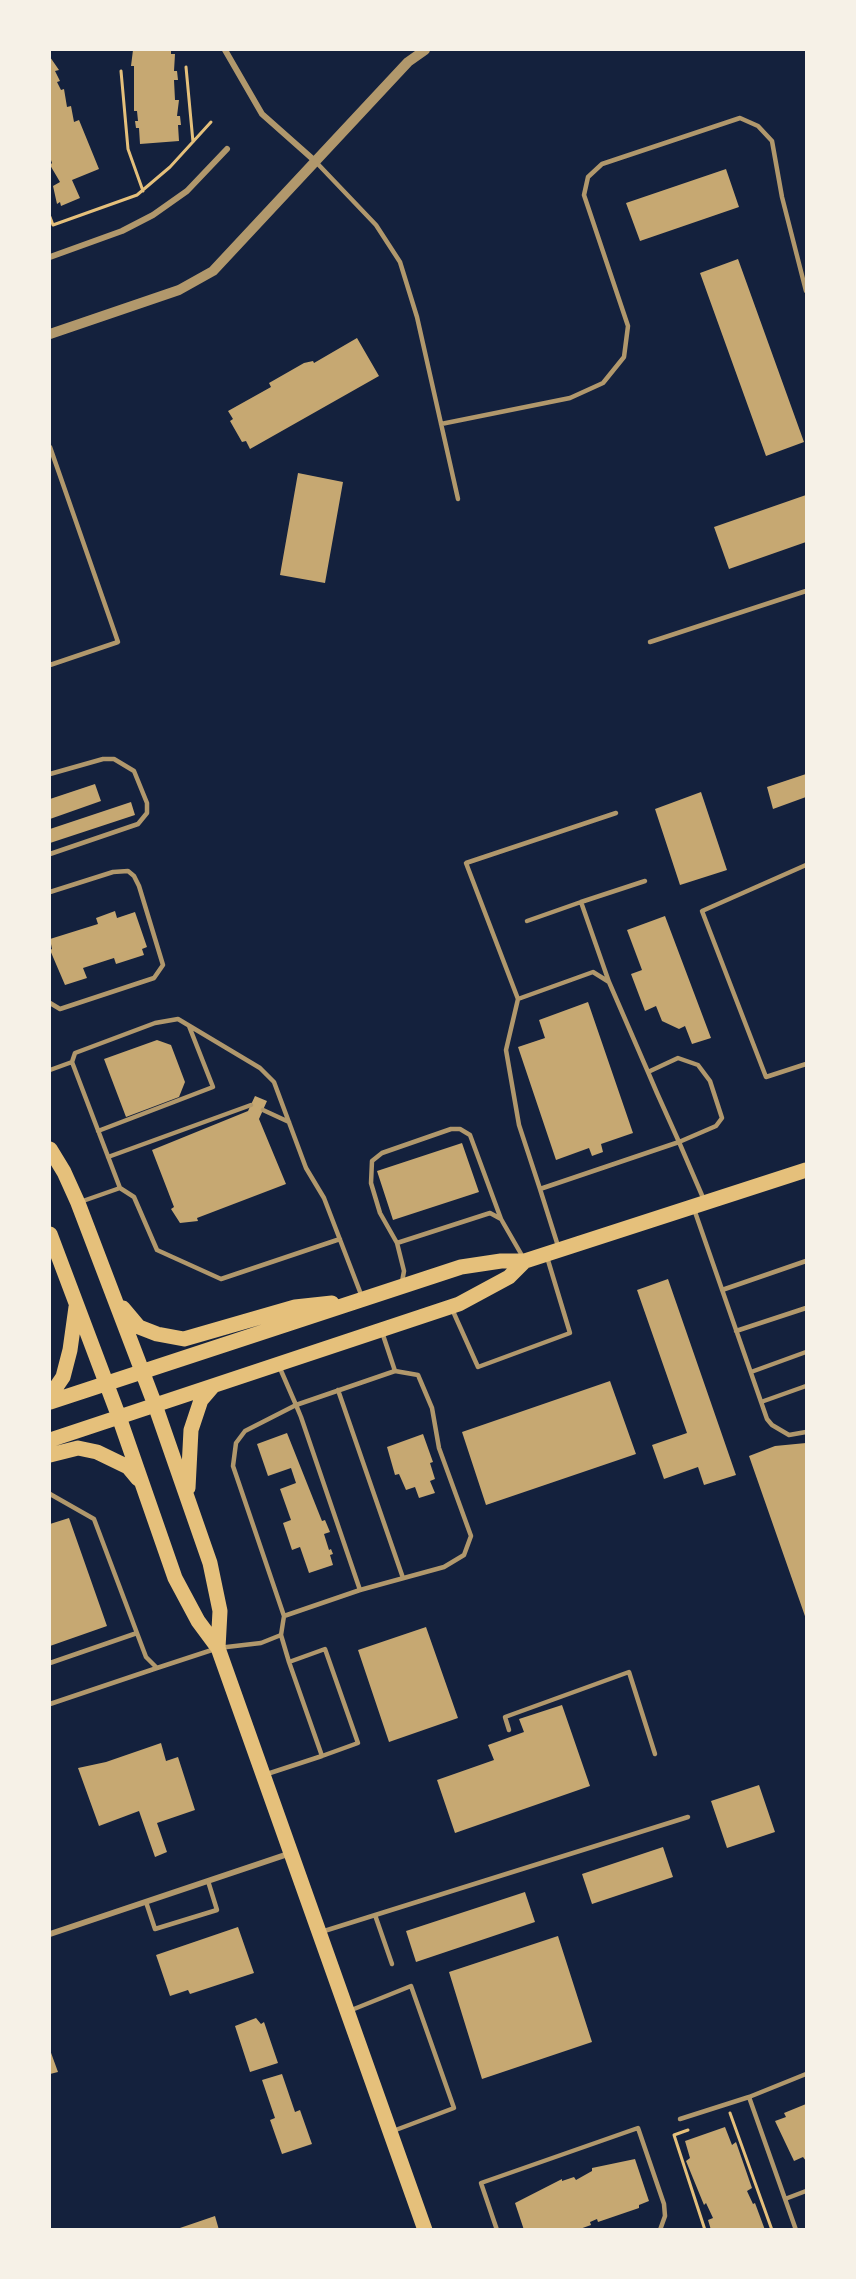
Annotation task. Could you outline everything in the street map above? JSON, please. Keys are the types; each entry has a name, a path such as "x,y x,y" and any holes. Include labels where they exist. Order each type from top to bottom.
{"main road":[{"path":"50,1149 64,1172 78,1203 155,1405 210,1563 220,1611 218,1648"},
{"path":"50,1402 461,1267 501,1261 525,1261 807,1170"},
{"path":"50,1234 119,1417 175,1578 198,1621 218,1648 293,1852 425,2229"},
{"path":"50,1440 451,1306 509,1277 525,1261"},
{"path":"112,1293 139,1327 173,1339 197,1336 295,1307 358,1301"},
{"path":"50,1396 63,1377 70,1350 76,1304"},
{"path":"187,1497 191,1430 201,1400 215,1385"},
{"path":"50,1455 78,1448 97,1452 128,1467 142,1484"}],"street":[{"path":"225,50 262,114 315,161"},
{"path":"50,334 179,290 213,271 408,62 425,50"},
{"path":"50,257 122,231 153,215 187,191 227,149"},
{"path":"50,1934 293,1852"}],"lane":[{"path":"441,424 570,398 603,383 624,357 628,326 584,195 588,177 602,164 740,118 758,126 771,141 782,197 807,291"},
{"path":"315,161 376,225 400,262 417,316 458,499"},
{"path":"50,447 118,642 50,665"},
{"path":"650,642 807,591"},
{"path":"50,774 103,759 114,759 134,771 144,792 147,813 138,824 50,855"},
{"path":"451,1306 478,1367 570,1333 540,1189 519,1125 506,1050 519,999 466,863 616,813"},
{"path":"807,865 702,911 766,1077 807,1064"},
{"path":"50,892 113,872 128,871 134,876 139,886 163,966 153,978 60,1009 50,1003"},
{"path":"527,921 645,881"},
{"path":"581,902 609,982 679,1142 722,1290 767,1419 781,1432 789,1435 807,1432"},
{"path":"519,999 593,972 609,982"},
{"path":"340,1239 221,1279 157,1250 134,1197 120,1188 72,1062 75,1053 155,1023 178,1019 260,1068 274,1082 306,1168 324,1198 340,1239 358,1301"},
{"path":"98,1131 213,1087 189,1026"},
{"path":"540,1189 679,1142 716,1126 722,1118 710,1081 698,1065 678,1058 648,1072"},
{"path":"50,1070 72,1062"},
{"path":"108,1157 251,1105"},
{"path":"263,1110 289,1122"},
{"path":"400,1287 404,1271 397,1243 384,1223 374,1195 372,1161 382,1153 451,1129 470,1135 501,1219 525,1261"},
{"path":"78,1203 120,1188"},
{"path":"397,1243 490,1213 501,1219"},
{"path":"722,1290 807,1261"},
{"path":"736,1331 807,1308"},
{"path":"381,1330 395,1371"},
{"path":"751,1372 807,1352"},
{"path":"278,1364 296,1405 360,1590"},
{"path":"285,1616 360,1590 444,1567 464,1555 471,1536 439,1448 432,1408 418,1375 395,1371 296,1405 245,1431 236,1443 233,1466 285,1616 281,1635 322,1756"},
{"path":"761,1402 807,1386"},
{"path":"338,1390 403,1578"},
{"path":"50,1494 94,1519 146,1657 157,1668"},
{"path":"50,1664 137,1633"},
{"path":"50,1704 218,1648 261,1643 281,1635"},
{"path":"265,1775 358,1743 326,1649 289,1662"},
{"path":"509,1730 505,1717 629,1672 655,1754"},
{"path":"321,1932 688,1816"},
{"path":"146,1902 155,1929 217,1910 208,1881"},
{"path":"375,1915 392,1964"},
{"path":"349,2011 411,1986 454,2108 391,2132"},
{"path":"680,2119 749,2097 807,2074"},
{"path":"749,2097 796,2229"},
{"path":"497,2229 481,2182 638,2128 664,2204 662,2228"},
{"path":"785,2199 807,2191"}],"path":[{"path":"186,67 193,142"},
{"path":"121,71 128,149 143,191"},
{"path":"50,217 53,225 120,202 143,191 211,122"},
{"path":"720,2116 730,2113 772,2229"},
{"path":"692,2128 674,2135 705,2229"}],"building":[{"path":"133,50 171,50 171,54 175,54 174,71 177,71 178,80 174,80 175,100 179,100 177,116 180,116 181,125 178,125 179,141 140,144 139,128 136,128 135,121 138,121 137,111 134,111 134,66 131,66"},
{"path":"50,57 59,70 55,71 60,81 57,82 61,90 64,89 67,107 71,106 74,122 79,120 99,169 72,180 80,198 61,206 60,202 57,204 53,186 60,182 50,165 52,163 50,157"},
{"path":"726,169 739,207 640,241 626,203"},
{"path":"738,259 804,442 766,456 700,273"},
{"path":"357,338 379,376 250,449 246,441 242,442 230,421 233,419 228,411 271,387 269,383 304,363 313,361 314,363"},
{"path":"298,473 343,482 325,583 280,575"},
{"path":"806,495 806,542 729,569 714,527"},
{"path":"806,774 806,797 773,809 767,787"},
{"path":"95,784 101,801 50,819 50,799"},
{"path":"701,792 727,870 680,885 655,809"},
{"path":"131,802 135,815 50,843 50,829"},
{"path":"115,911 117,918 135,912 147,947 142,949 144,955 116,964 114,958 83,968 87,978 65,985 50,950 52,949 50,939 98,924 96,918"},
{"path":"665,916 711,1038 692,1044 685,1026 679,1029 662,1021 656,1006 645,1011 631,974 642,970 627,930"},
{"path":"588,1002 633,1133 601,1144 603,1152 592,1156 589,1148 556,1160 518,1047 545,1038 539,1020"},
{"path":"157,1040 171,1045 185,1082 179,1097 126,1117 104,1059"},
{"path":"255,1096 267,1101 259,1119 286,1184 197,1218 198,1221 180,1223 171,1209 174,1207 152,1150 248,1111"},
{"path":"462,1143 479,1192 393,1220 377,1171"},
{"path":"668,1279 736,1475 704,1485 698,1467 664,1479 652,1445 687,1433 637,1290"},
{"path":"610,1381 636,1454 486,1505 462,1432"},
{"path":"287,1433 322,1521 325,1520 330,1532 324,1534 329,1550 331,1549 333,1554 330,1555 333,1565 309,1573 300,1547 292,1550 283,1523 291,1520 280,1489 296,1483 291,1468 268,1476 257,1444"},
{"path":"423,1434 433,1462 430,1463 435,1479 430,1481 435,1493 419,1498 415,1487 406,1490 399,1474 395,1475 387,1447"},
{"path":"806,1443 806,1619 749,1456 775,1446"},
{"path":"69,1518 107,1626 50,1646 50,1524"},
{"path":"426,1627 458,1718 389,1742 358,1650"},
{"path":"562,1705 590,1786 455,1833 437,1780 494,1760 488,1745 524,1732 519,1719"},
{"path":"161,1743 166,1761 178,1757 195,1810 157,1823 167,1852 155,1857 139,1811 99,1826 78,1768 106,1762"},
{"path":"759,1785 775,1832 727,1848 711,1801"},
{"path":"663,1847 673,1877 592,1904 582,1874"},
{"path":"525,1892 535,1922 416,1962 406,1931"},
{"path":"238,1927 254,1973 190,1994 188,1990 170,1996 156,1955"},
{"path":"558,1936 592,2042 482,2079 449,1972"},
{"path":"256,2018 261,2024 264,2022 278,2063 250,2072 235,2026"},
{"path":"50,2050 58,2072 50,2074"},
{"path":"282,2074 295,2112 300,2110 312,2144 282,2154 270,2120 275,2118 262,2080"},
{"path":"806,2104 806,2161 803,2157 794,2161 775,2121 786,2117 784,2113"},
{"path":"725,2127 732,2145 736,2142 752,2188 747,2191 753,2204 755,2203 765,2230 711,2230 708,2220 713,2218 706,2203 704,2205 686,2161 690,2158 685,2141"},
{"path":"635,2159 649,2201 639,2205 639,2208 598,2222 597,2219 590,2222 591,2225 577,2230 524,2230 515,2203 562,2179 562,2181 574,2177 576,2180 592,2171 592,2168"},
{"path":"215,2216 219,2230 177,2230 177,2229"}]}
